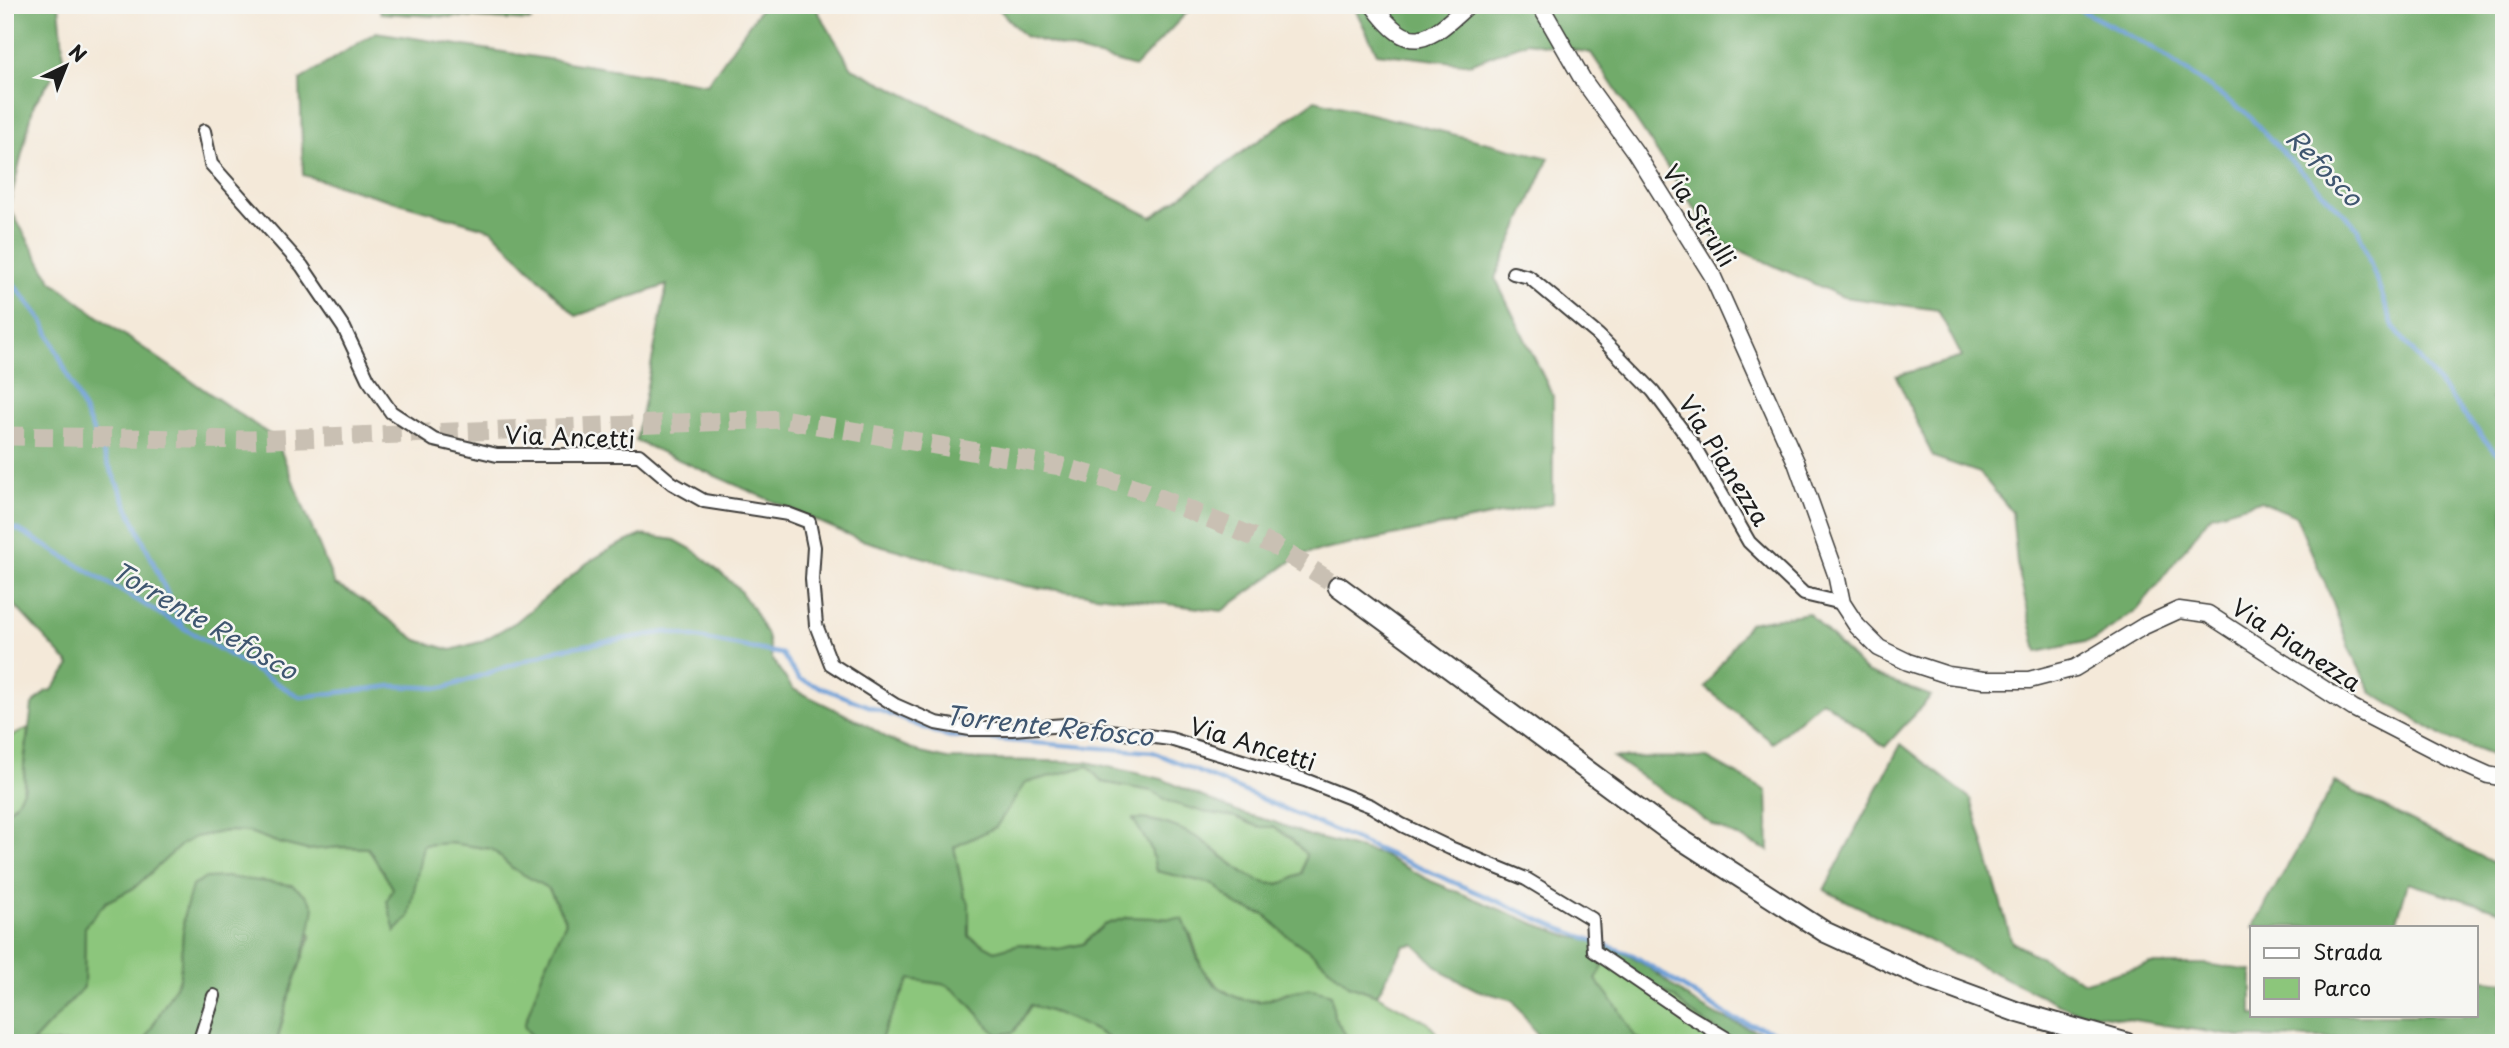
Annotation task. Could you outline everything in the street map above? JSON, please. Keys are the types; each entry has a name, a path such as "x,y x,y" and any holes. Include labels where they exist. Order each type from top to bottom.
{"highway":[{"path":"1338,586 1676,836 1825,932 1936,982 2017,1012 2126,1043"}],"street":[{"path":"1373,5 1394,31 1405,38 1418,39 1436,33 1468,5"},
{"name":"Via Strulli","path":"1540,5 1583,80 1634,152 1712,275 1796,462"},
{"name":"Via Ancetti","path":"204,131 211,164 302,266 344,328 368,379 391,412 434,440 497,455 639,455 672,483 704,501 788,514 810,522 814,547 812,579 816,625 831,664 895,705 936,723 970,729 1065,725 1170,740 1305,780 1371,806 1402,825 1450,848 1526,879 1592,919 1594,951 1686,1014 1734,1043"},
{"name":"Via Pianezza","path":"1513,273 1529,277 1598,335 1653,391 1694,446 1749,542 1804,594 1843,603"},
{"name":"Via Pianezza","path":"1796,462 1836,574 1843,603 1857,626 1879,648 1908,662 1948,675 1984,680 2029,680 2075,668 2144,626 2179,610 2207,614 2353,708 2450,758 2488,775 2504,778"},
{"path":"199,1043 214,996"}],"green space":[{"path":"5,5 59,5 64,60 34,104 9,207 51,280 107,323 276,439 335,585 357,596 417,640 451,650 480,642 516,622 587,563 614,547 642,535 675,540 695,551 737,587 767,635 772,659 793,689 863,723 889,739 921,753 948,759 1087,762 1162,779 1237,812 1310,836 1380,854 1431,881 1533,923 1572,937 1592,940 1628,955 1692,1001 1718,1016 1787,1043 1736,1043 1691,1013 1675,998 1619,964 1604,964 1596,980 1618,1008 1635,1037 1650,1043 1543,1043 1513,1000 1477,990 1444,973 1414,944 1404,946 1377,995 1349,985 1265,915 1238,906 1213,884 1156,871 1151,849 1133,819 1160,822 1185,831 1250,876 1272,884 1284,882 1302,873 1306,854 1290,838 1274,827 1259,827 1235,817 1172,803 1151,791 1102,782 1088,766 1025,783 996,827 954,847 964,896 969,903 969,937 995,951 1020,944 1059,949 1083,944 1104,925 1128,917 1183,919 1203,970 1214,984 1229,994 1254,1001 1268,1000 1304,989 1331,994 1334,1017 1351,1043 1117,1043 1076,1021 1031,1005 1014,1032 997,1035 965,999 947,985 910,979 880,1043 674,1043 665,1032 655,1043 537,1043 524,1026 542,974 566,922 549,889 512,868 492,849 450,843 423,845 409,917 395,932 387,901 393,888 368,848 307,850 249,832 227,831 195,837 181,845 134,888 106,902 85,926 84,987 32,1043 5,1043 5,812 14,806 25,787 24,766 32,705 46,691 52,690 70,665 5,595"},
{"path":"378,5 520,5 531,21 381,13"},
{"path":"763,5 814,5 852,68 1152,217 1315,100 1549,158 1495,278 1553,396 1553,503 1300,555 1222,611 1025,586 858,539 636,441 667,285 576,316 492,230 303,175 300,80 376,32 707,84"},
{"path":"995,5 1194,5 1135,67 1024,36"},
{"path":"1353,5 2504,5 2504,388 2491,399 2504,410 2504,760 2444,737 2372,693 2349,648 2330,595 2296,516 2260,501 2211,515 2139,608 2094,640 2037,652 2017,564 2012,512 1980,473 1933,457 1896,376 1962,357 1938,310 1843,297 1715,239 1591,53 1527,42 1470,64 1377,53"},
{"path":"1808,613 1866,672 1931,696 1885,747 1822,700 1773,743 1705,687 1749,623"},
{"path":"28,728 23,790 18,800 5,812 5,740"},
{"path":"1901,744 1971,799 2012,942 2085,982 2150,964 2205,964 2250,971 2250,1016 2478,1016 2478,979 2504,982 2504,1041 2240,1037 2071,1010 1824,890"},
{"path":"1613,757 1707,758 1767,791 1769,851 1714,826"},
{"path":"1088,766 1102,782 1151,791 1204,812 1235,817 1259,827 1274,827 1290,838 1306,854 1302,873 1284,882 1271,884 1250,876 1185,831 1160,822 1134,820 1151,849 1156,871 1213,884 1238,906 1265,915 1349,985 1377,995 1428,1023 1445,1043 1351,1043 1334,1017 1331,994 1309,989 1284,993 1264,1001 1239,1000 1218,986 1202,969 1191,935 1104,925 1083,944 1059,949 1020,944 995,951 969,936 969,903 964,896 954,847 996,827 1024,783"},
{"path":"2335,782 2504,868 2504,912 2408,883 2395,926 2254,926"},
{"path":"227,831 249,832 307,850 368,848 393,888 416,873 423,845 450,843 492,849 512,868 549,889 566,922 542,974 524,1026 537,1043 277,1043 290,992 311,935 184,915 180,978 143,1043 32,1043 84,987 85,925 106,902 134,888 181,845 195,837"},
{"path":"227,877 292,885 306,895 314,907 307,942 285,1008 277,1043 143,1043 180,978 184,915 192,886 206,878"},
{"path":"1604,964 1619,964 1675,998 1691,1013 1736,1043 1670,1044 1637,1038 1596,980"},
{"path":"909,979 947,985 965,999 997,1035 1014,1032 1031,1005 1076,1021 1117,1043 880,1043"}],"waterway":[{"name":"Refosco","path":"2071,5 2155,49 2245,112 2357,227 2394,328 2494,451 2504,456"},
{"path":"5,273 43,321 183,628"},
{"name":"Torrente Refosco","path":"5,526 19,530 300,697 393,686 444,688 560,649 667,632 782,654 799,679 945,736 1153,752 1559,928 1633,955 1733,1019 1811,1043"}],"tunnel":[{"path":"5,436 250,440 782,419 1060,466 1136,488 1273,545 1338,586"}]}
